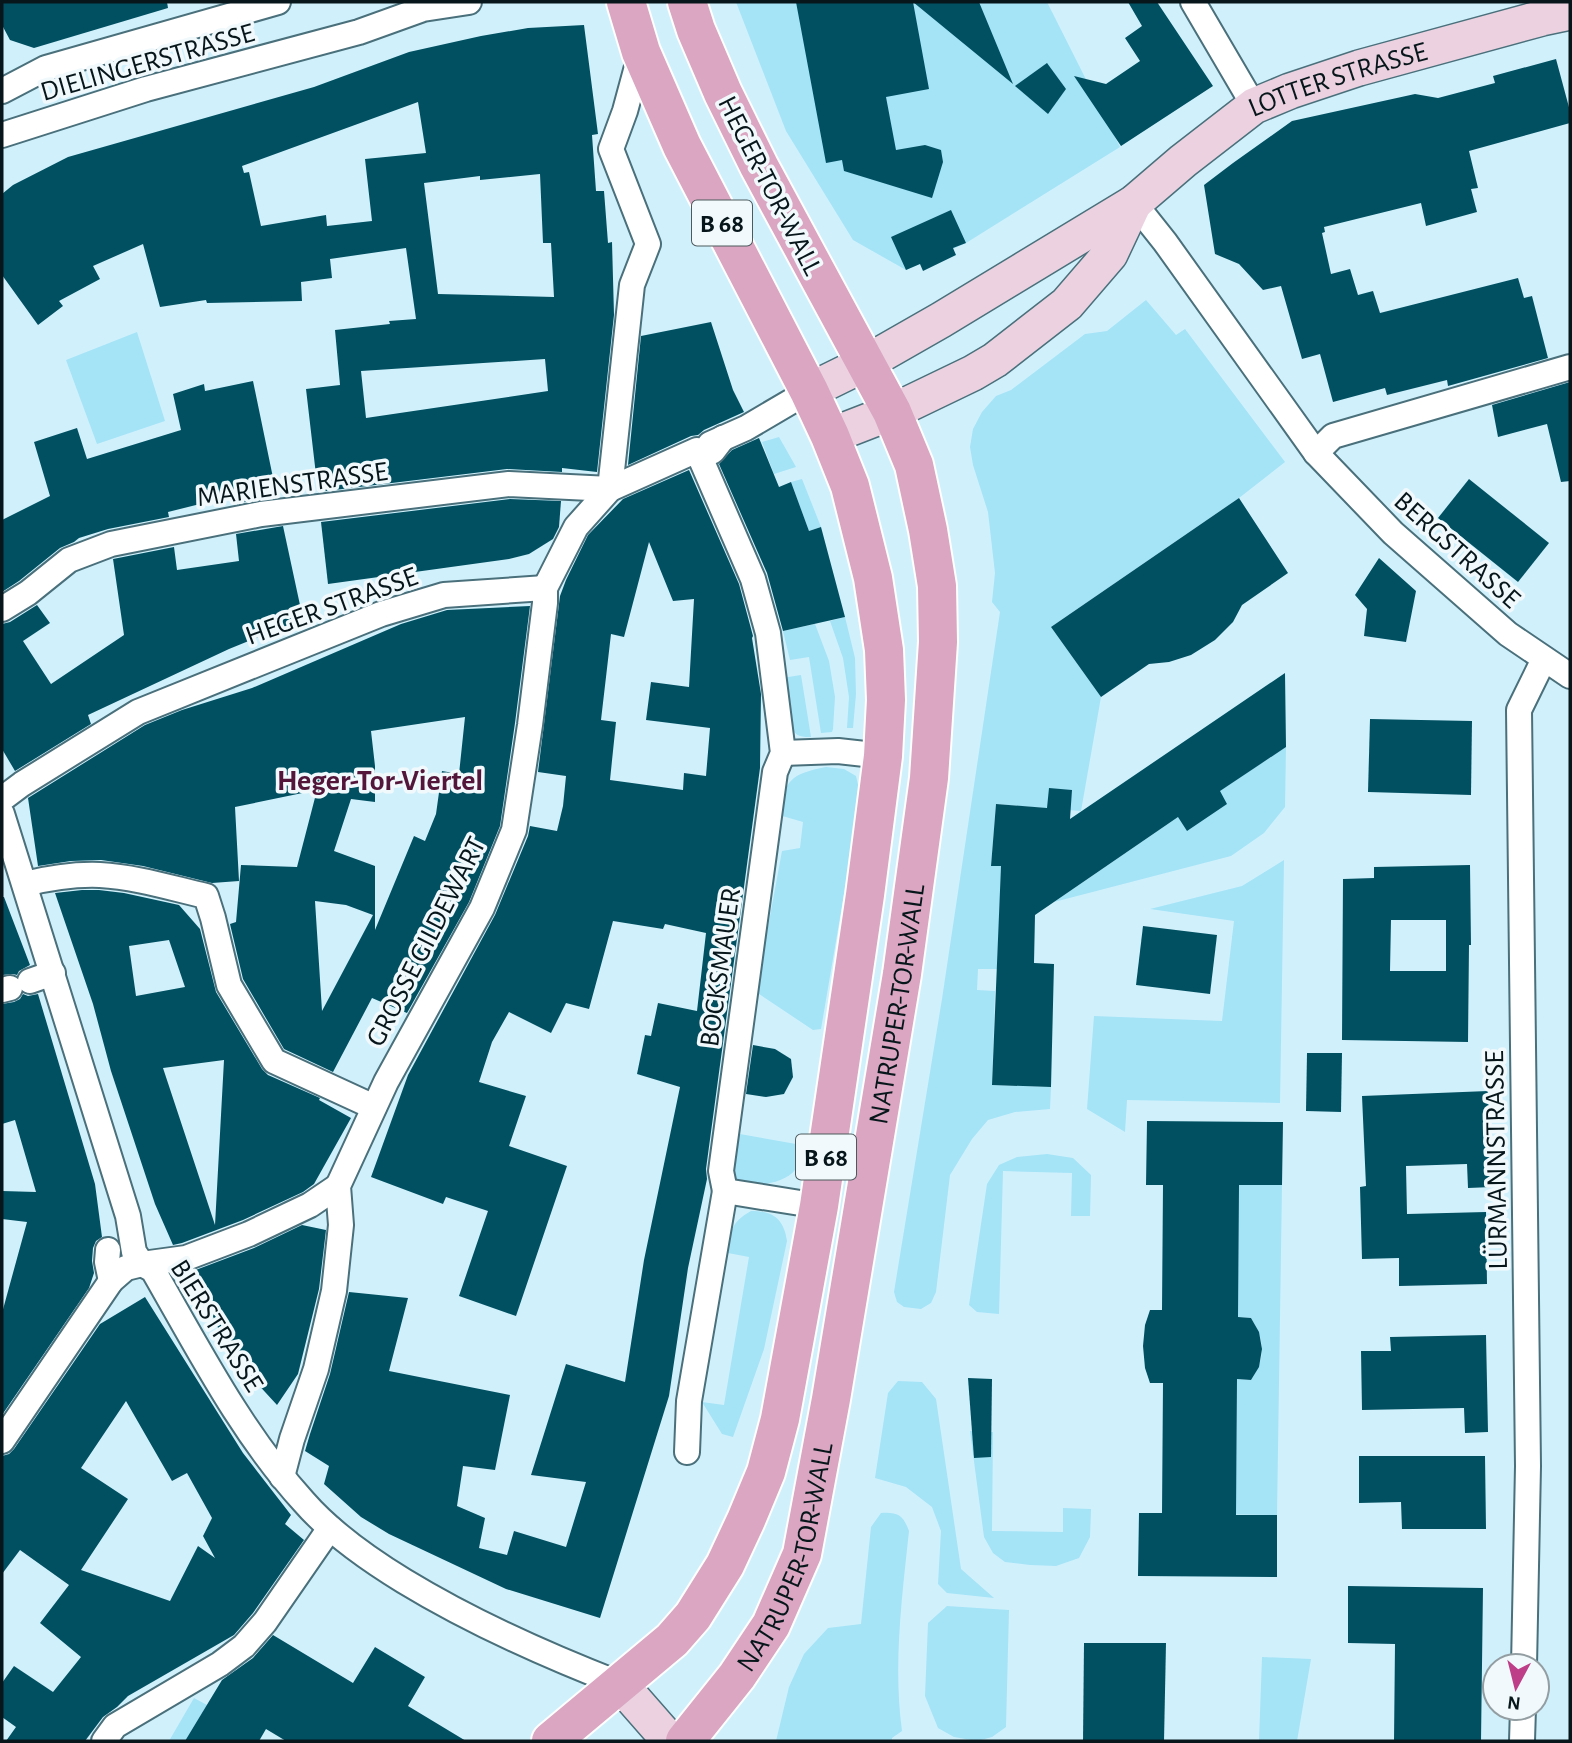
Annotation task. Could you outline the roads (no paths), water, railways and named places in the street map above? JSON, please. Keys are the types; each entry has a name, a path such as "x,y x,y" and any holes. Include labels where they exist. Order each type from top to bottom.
{"main road":[{"name":"B 68","path":"626,2 640,52 682,146 809,391"},
{"name":"HEGER-TOR-WALL","path":"688,2 696,30 759,166 864,364"},
{"name":"NATRUPER-TOR-WALL","path":"685,1741 737,1676 771,1626 802,1554 831,1399 902,974 929,778 938,642 937,586 914,465 892,412 864,364"},
{"name":"NATRUPER-TOR-WALL","path":"620,1685 672,1640 693,1616 725,1565 766,1472 780,1419 819,1206 865,895 883,756 886,700 884,650 873,578 850,486 809,391"},
{"name":"B 68","path":"551,1741 620,1685"}],"street":[{"name":"DIELINGERSTRASSE","path":"278,2 46,68 3,86 3,134 146,89 359,32 424,9 469,2"},
{"path":"1193,2 1254,106"},
{"name":"LOTTER STRASSE","path":"809,391 864,364 941,320 1134,203 1254,106 1359,68 1570,12"},
{"path":"610,489 632,285 648,244 611,149 625,111 640,52"},
{"name":"LOTTER STRASSE","path":"830,436 892,412 974,373 995,360 1067,304 1110,254 1134,203"},
{"name":"BERGSTRASSE","path":"1134,203 1165,242 1316,453 1393,533 1507,634 1570,676"},
{"path":"1316,453 1333,436 1570,367"},
{"path":"545,588 576,527 610,489 711,446 809,391"},
{"name":"BOCKSMAUER","path":"687,1452 689,1401 725,1191 721,1171 775,772 783,753 768,633 711,446"},
{"name":"MARIENSTRASSE","path":"2,609 28,593 69,560 111,544 261,514 509,484 610,489"},
{"name":"HEGER STRASSE","path":"2,799 138,712 381,614 444,595 545,588"},
{"name":"GROSSE GILDEWART","path":"142,1264 169,1256 186,1258 249,1234 310,1205 338,1186 374,1107 482,908 514,830 530,725 545,588"},
{"name":"LÜRMANNSTRASSE","path":"1524,1652 1528,1466 1519,710 1544,659"},
{"path":"783,753 838,751 883,756"},
{"name":"BIERSTRASSE","path":"2,814 25,884 24,983 128,1216 134,1252 142,1264 153,1270 217,1382 260,1448 304,1503 330,1528 373,1562 489,1629 620,1685"},
{"path":"25,884 46,879 98,875 133,878 206,896 229,985 274,1061 374,1107"},
{"path":"282,1477 316,1369 334,1291 341,1225 338,1186"},
{"path":"725,1191 819,1206"},
{"path":"108,1250 107,1262 111,1281"},
{"path":"2,1441 111,1281 126,1268 142,1264"},
{"path":"104,1741 115,1726 220,1664 244,1646 265,1622 330,1528"},
{"path":"620,1685 670,1741"},
{"path":"1522,1741 1523,1722"}],"district":[{"name":"Heger-Tor-Viertel","path":"380,780"}]}
